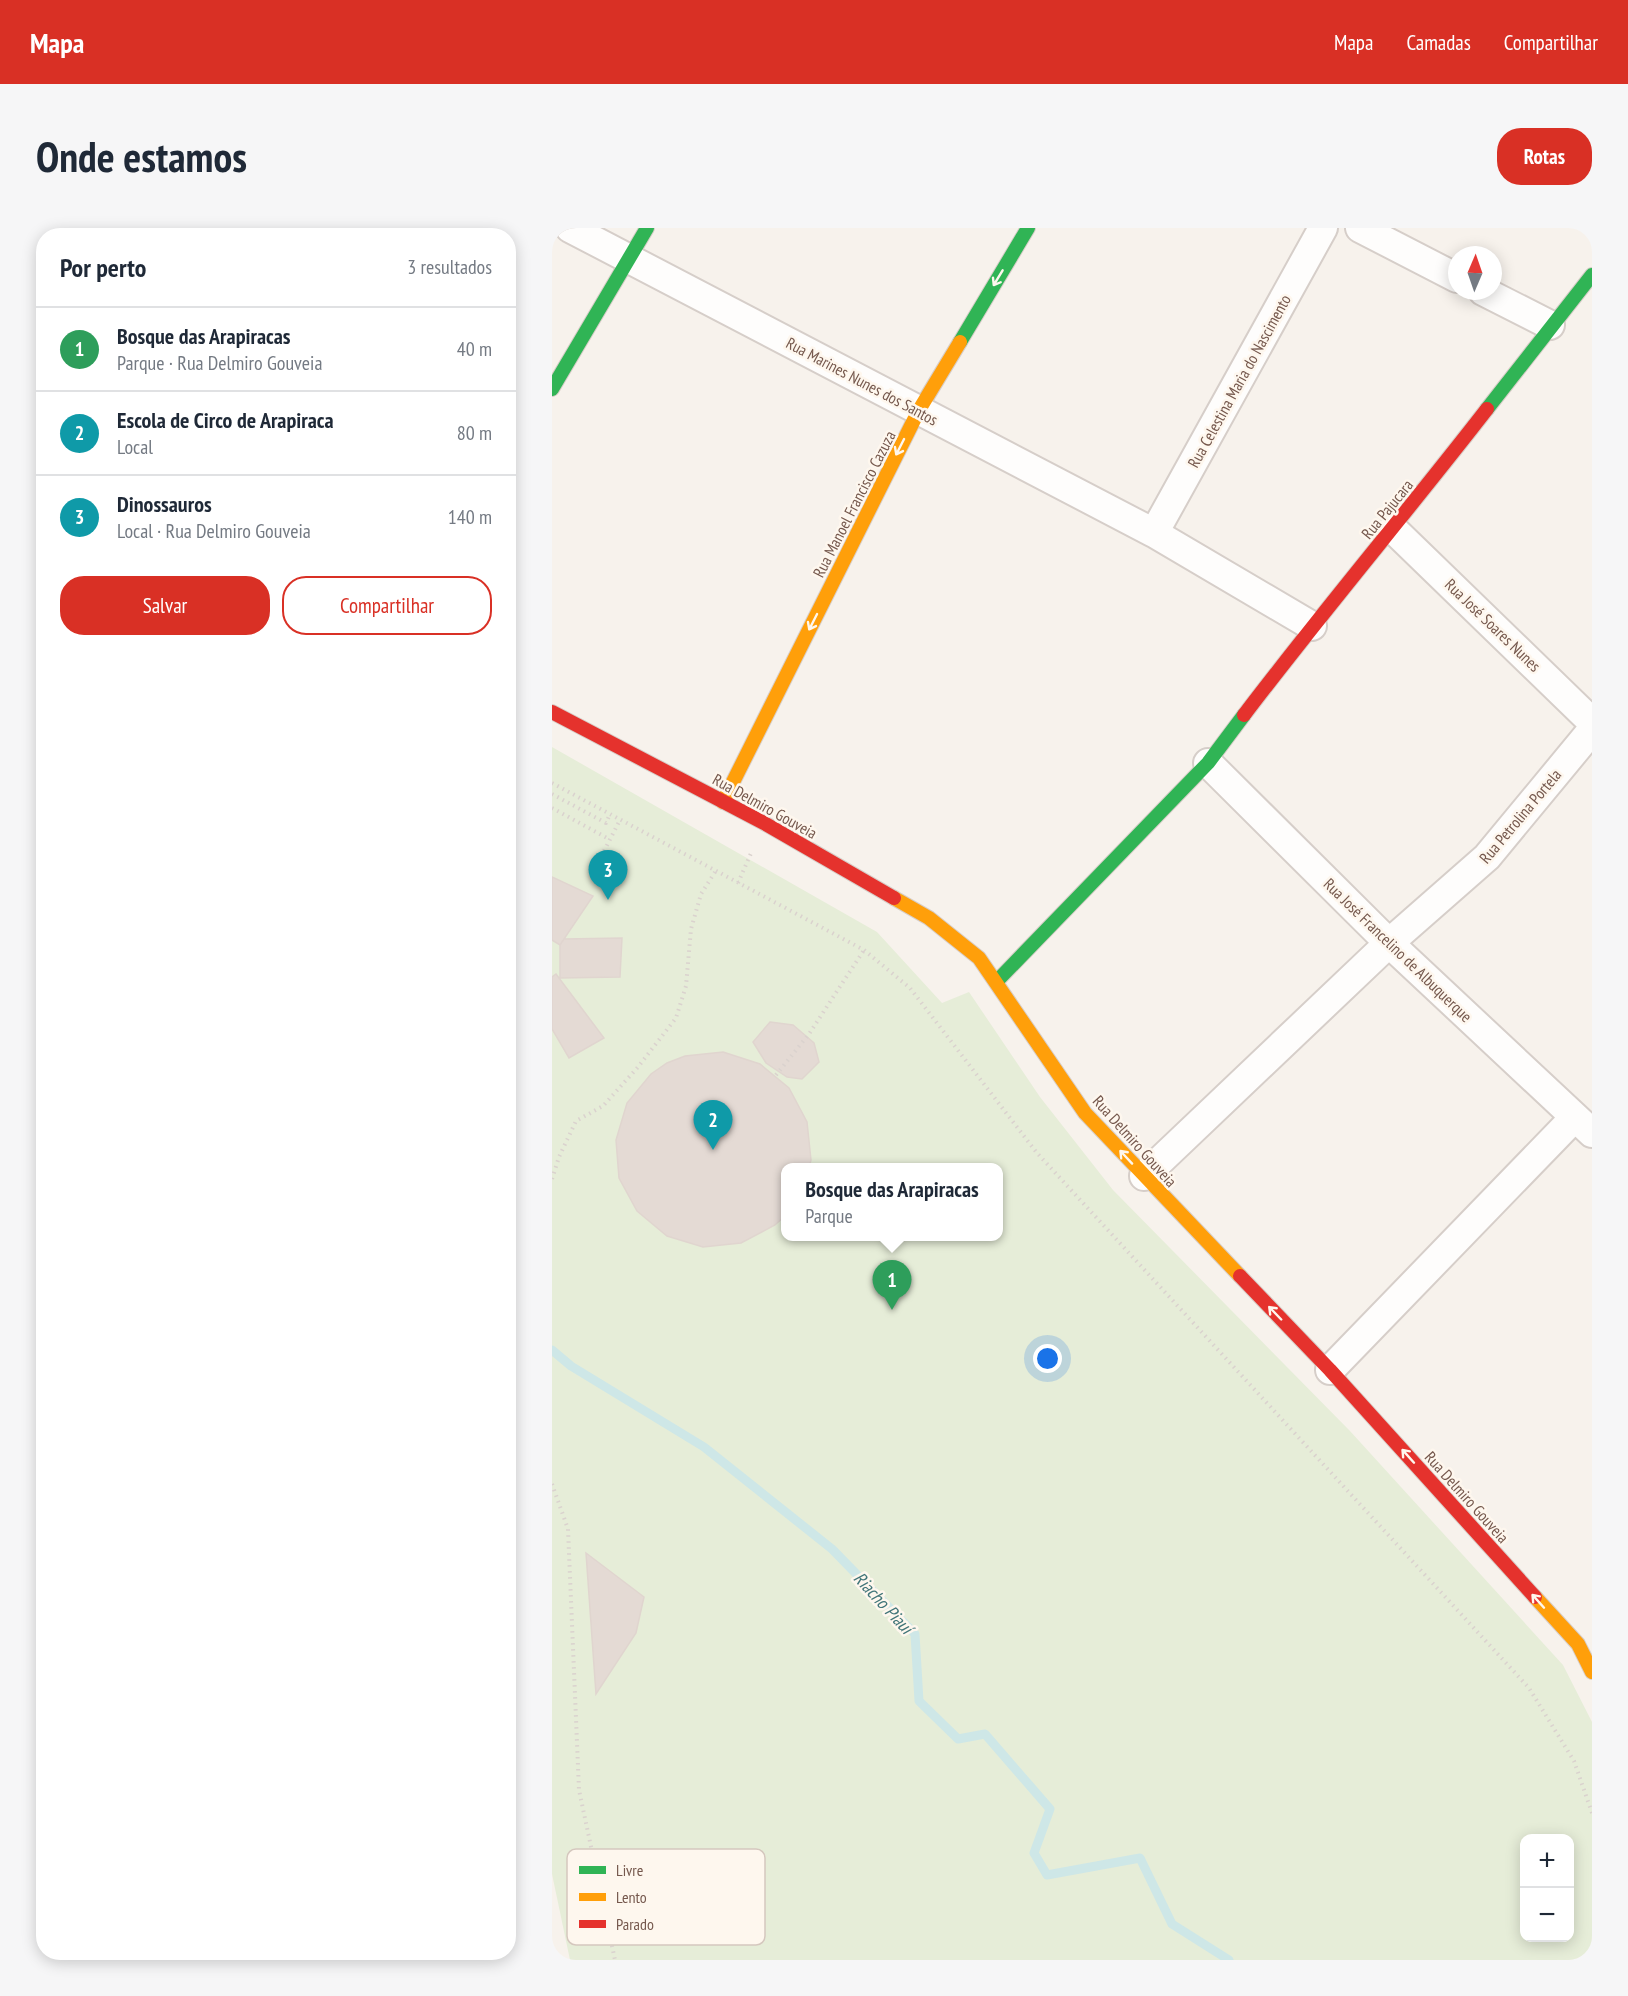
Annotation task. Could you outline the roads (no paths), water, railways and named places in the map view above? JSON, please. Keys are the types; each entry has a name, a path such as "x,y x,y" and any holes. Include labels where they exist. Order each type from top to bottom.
{"street":[{"name":"Rua Marines Nunes dos Santos","path":"570,228 1154,533 1312,626"},
{"path":"552,389 646,228"},
{"name":"Rua Manoel Francisco Cazuza","path":"723,802 919,410 1028,228"},
{"name":"Rua Celestina Maria do Nascimento","path":"1154,533 1323,228"},
{"path":"1360,228 1448,273"},
{"name":"Rua Pajucara","path":"997,981 1208,763 1312,626 1393,529 1550,325 1592,275"},
{"path":"1501,300 1550,325"},
{"name":"Rua José Soares Nunes","path":"1393,529 1592,722"},
{"name":"Rua Delmiro Gouveia","path":"552,712 723,802 929,918 979,958 997,981 1085,1113 1585,1640 1592,1672"},
{"name":"Rua Petrolina Portela","path":"1144,1176 1389,943 1487,857 1592,730"},
{"name":"Rua José Francelino de Albuquerque","path":"1208,763 1389,943 1583,1125"},
{"path":"1330,1370 1583,1125"}],"waterway":[{"name":"Riacho Piauí","path":"552,1350 571,1366 704,1447 832,1549 915,1634 919,1701 958,1739 985,1734 1050,1809 1034,1853 1047,1875 1140,1858 1172,1924 1229,1960"}],"place":[{"name":"Dinossauros","path":"608,900"},
{"name":"Escola de Circo de Arapiraca","path":"713,1150"},
{"name":"Bosque das Arapiracas","path":"892,1310"}]}
